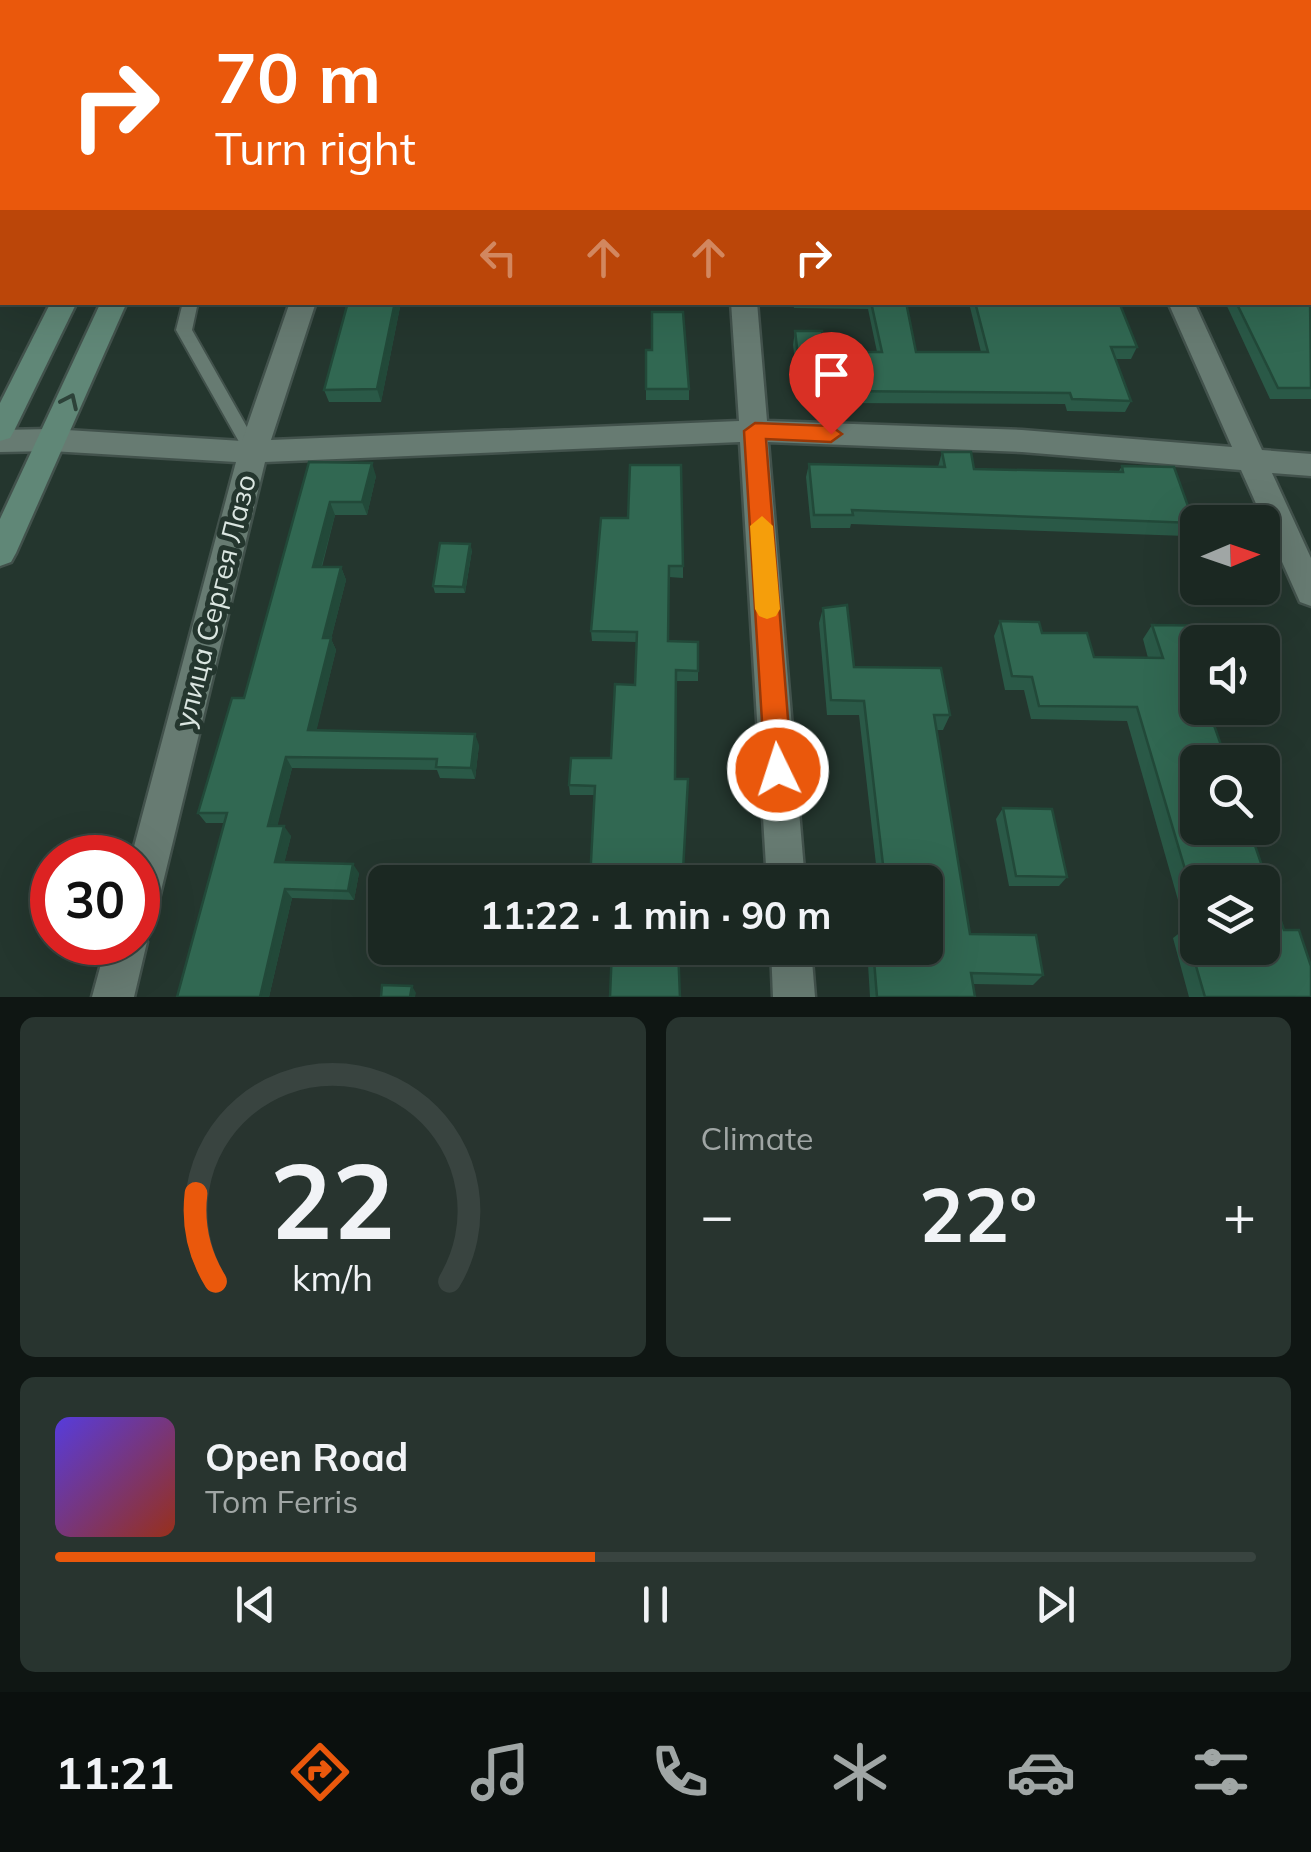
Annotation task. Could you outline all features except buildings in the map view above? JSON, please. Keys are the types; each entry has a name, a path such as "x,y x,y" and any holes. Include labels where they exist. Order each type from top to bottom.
{"main road":[{"path":"0,431 63,305"},
{"path":"0,553 113,305"}],"street":[{"name":"улица Сергея Лазо","path":"155,835 253,452 302,305"},
{"path":"744,305 785,865"},
{"path":"1181,305 1311,593"},
{"path":"0,441 52,440 253,452 755,431 1022,442 1311,465"},
{"path":"113,997 121,965"},
{"path":"792,965 794,997"}],"lane":[{"path":"190,305 184,330 253,452"}],"slow traffic":[{"path":"762,526 767,609"}],"route":[{"path":"778,770 755,431 831,434"}]}
